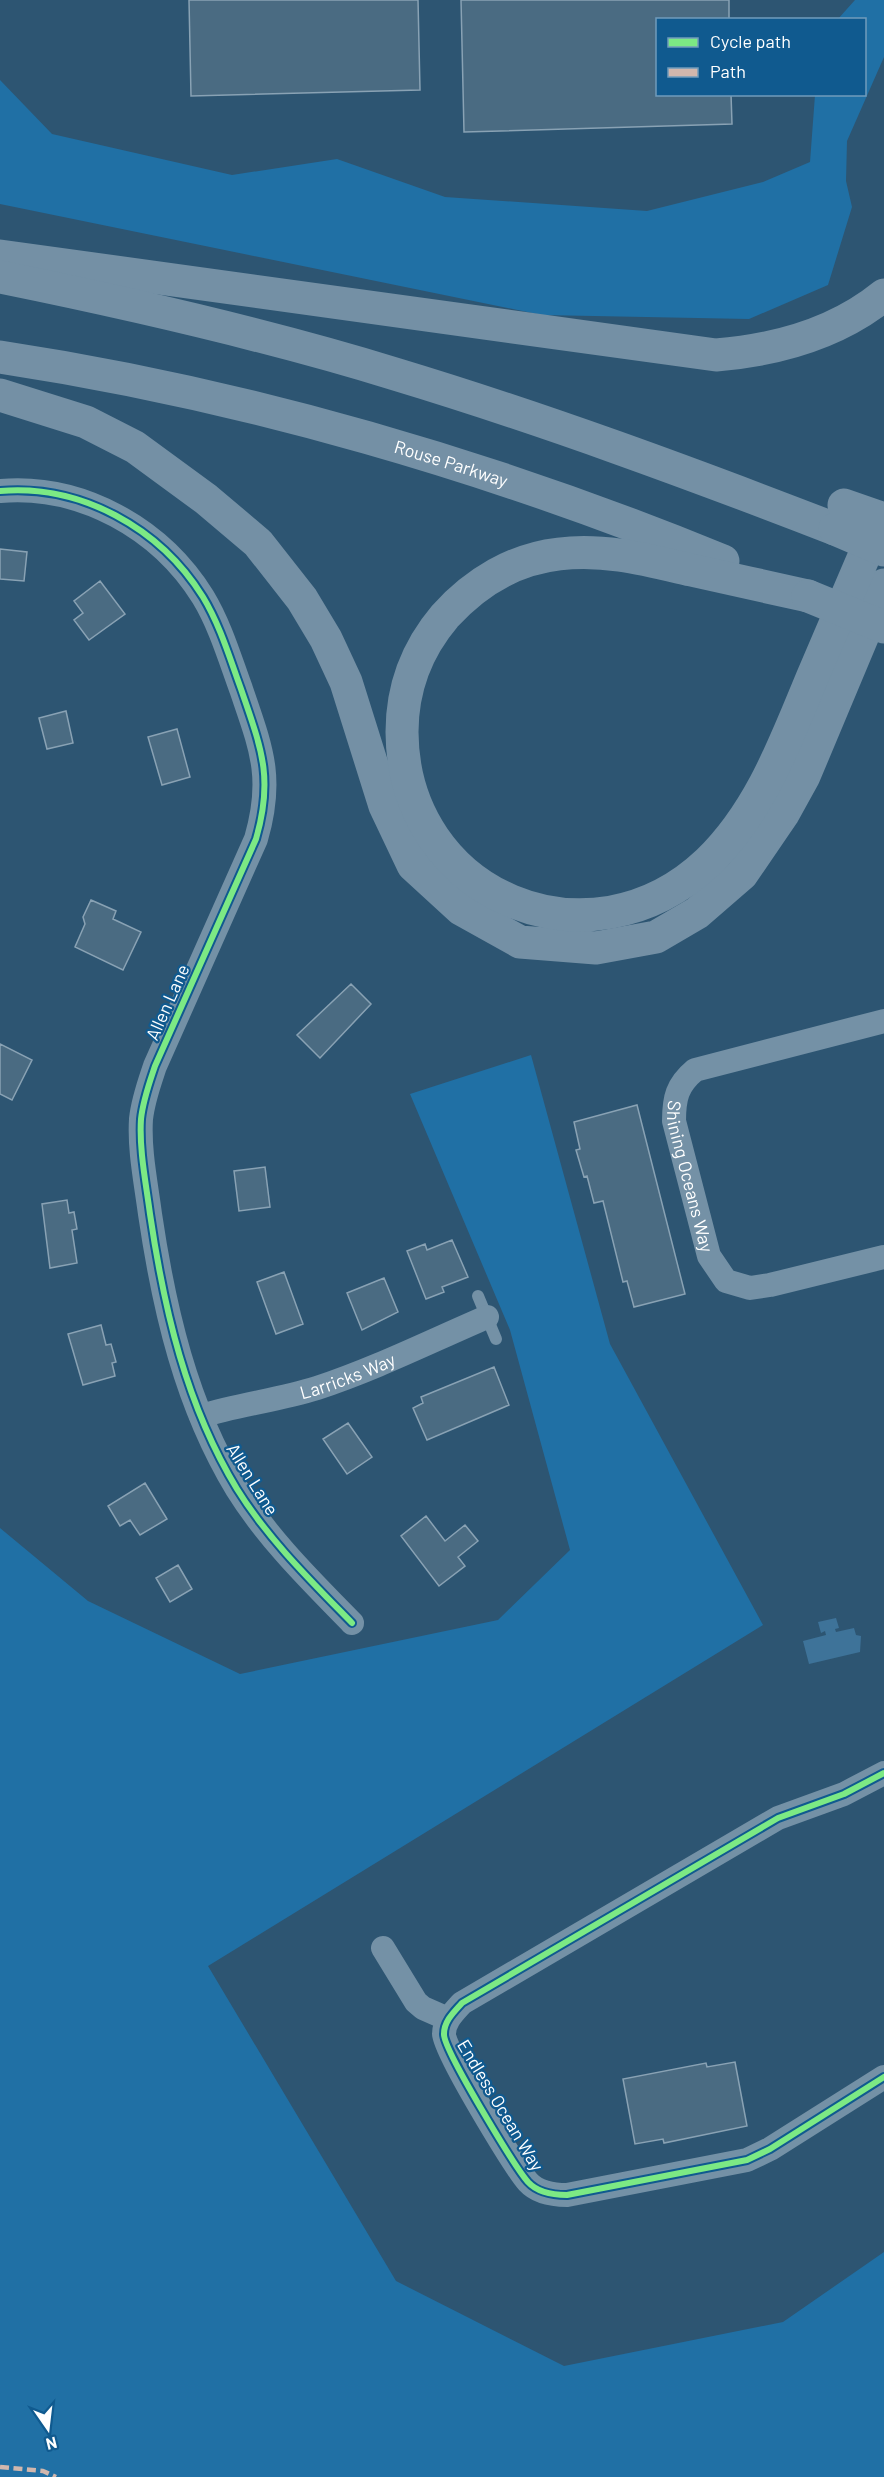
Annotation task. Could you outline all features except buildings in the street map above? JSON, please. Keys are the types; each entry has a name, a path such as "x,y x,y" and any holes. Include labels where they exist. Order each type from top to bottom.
{"main road":[{"path":"0,256 716,355 760,350 829,330 868,308 884,295"},
{"path":"0,277 245,332 396,374 839,517 884,519"},
{"name":"Rouse Parkway","path":"0,357 96,371 237,404 384,444 615,517 884,627"},
{"path":"0,395 86,422 135,447 206,499 258,543 302,599 326,639 346,682 385,806 413,865 461,909 520,942 596,948 656,937 697,913 742,874 783,814 804,776 884,585"},
{"path":"808,596 641,559 598,552 534,558 484,581 466,594 434,629 420,652 408,681 402,712 402,746 412,799 424,826 444,852 470,879 499,896 533,909 590,914 618,910 653,898 686,880 729,840 753,806 777,762 884,509"},
{"path":"839,517 884,549"}],"street":[{"name":"Allen Lane","path":"0,491 48,492 83,500 111,511 137,529 183,572 202,597 215,622 262,751 266,782 264,810 256,839 155,1066 145,1094 141,1119 146,1182 160,1283 173,1335 201,1416 237,1488 256,1516 305,1575 352,1623"},
{"name":"Shining Oceans Way","path":"884,1021 696,1070 683,1081 676,1094 674,1121 709,1256 726,1281 750,1288 884,1257"},
{"name":"Larricks Way","path":"201,1416 235,1405 278,1400 320,1387 487,1317"},
{"name":"Endless Ocean Way","path":"884,1773 844,1794 778,1818 462,2003 448,2019 444,2035 453,2061 529,2183 553,2195 567,2195 747,2160 770,2149 884,2077"},
{"path":"383,1948 416,2002 423,2008 448,2019"}],"shaded area":[{"path":"855,0 884,0 884,57 847,141 846,181 852,207 828,285 749,319 542,315 0,204 0,80 52,134 232,175 337,159 445,197 647,211 763,182 810,162 815,96 866,96 866,18 839,18"},
{"path":"531,1055 610,1344 763,1625 208,1966 396,2281 564,2366 783,2322 884,2252 884,2477 0,2477 0,1528 88,1601 240,1674 498,1620 570,1550 510,1330 410,1094"},
{"path":"836,1618 839,1628 835,1629 836,1632 854,1628 856,1635 861,1636 860,1652 809,1664 803,1641 826,1635 825,1631 821,1633 818,1622"}],"marked path":[{"path":"0,2467 43,2471 56,2477"}],"cycle path":[{"path":"0,491 30,491 60,495 88,503 141,531 165,550 185,572 215,619 254,729 263,763 264,780 264,798 256,839 155,1066 142,1112 142,1155 156,1250 170,1321 204,1424 237,1489 262,1525 352,1623"},
{"path":"884,1773 844,1794 778,1818 462,2003 444,2029 447,2044 455,2061 495,2133 521,2172 536,2189 556,2195 567,2195 747,2160 770,2149 884,2077"}]}
